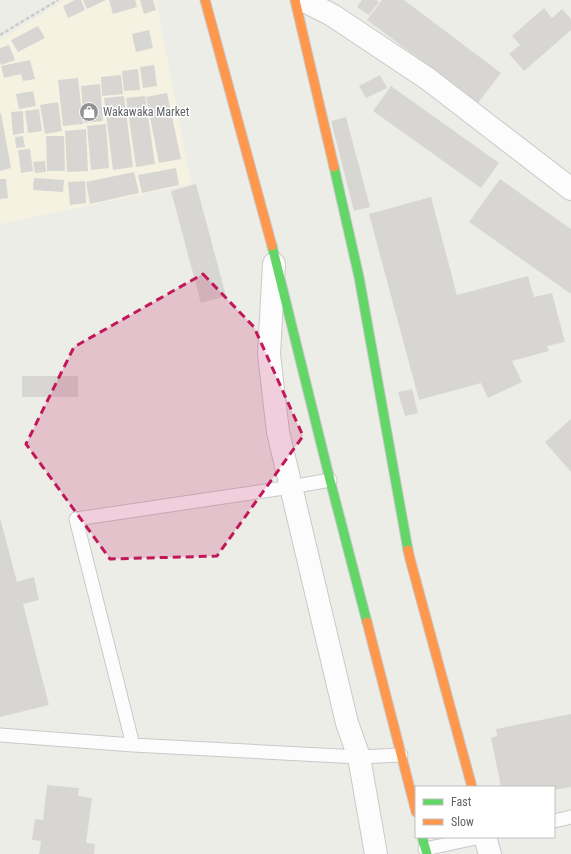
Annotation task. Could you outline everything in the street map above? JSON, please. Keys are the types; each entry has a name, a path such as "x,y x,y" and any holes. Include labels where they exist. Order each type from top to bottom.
{"main road":[{"path":"205,0 275,257 330,480 415,808"},
{"path":"295,0 359,277 410,559 472,786"}],"street":[{"path":"302,0 332,15 428,79 571,189"},
{"path":"275,257 269,354 278,432 347,722 359,757 376,854"},
{"path":"485,838 490,854"}],"lane":[{"path":"133,745 76,519 330,480"},
{"path":"0,735 133,745 359,757 401,755"},
{"path":"555,821 571,817"},
{"path":"425,847 474,838"}],"path":[{"path":"0,35 58,0"}],"highlighted area":[{"path":"203,274 254,327 303,436 217,556 110,559 26,444 74,347"}],"shaded area":[{"name":"Wakawaka Market","path":"65,0 156,0 191,184 0,224 0,40"}],"building":[{"path":"75,0 81,0 85,10 68,18 63,6"},
{"path":"83,0 106,0 87,9"},
{"path":"109,0 135,0 137,7 113,14"},
{"path":"140,0 153,0 156,10 144,14"},
{"path":"362,0 376,0 379,2 369,15 357,7"},
{"path":"382,0 404,0 501,73 478,103 367,20"},
{"path":"544,8 552,18 562,9 571,19 571,30 524,71 509,54 520,45 512,36"},
{"path":"38,26 45,38 18,52 11,40"},
{"path":"149,30 153,48 136,52 132,34"},
{"path":"9,45 15,60 1,65 0,48"},
{"path":"30,60 35,79 23,81 21,74 4,78 1,66"},
{"path":"154,65 157,86 143,88 140,67"},
{"path":"138,69 140,90 124,91 122,71"},
{"path":"121,75 123,94 102,96 101,77"},
{"path":"380,75 387,88 366,98 359,86"},
{"path":"78,78 83,124 63,126 58,80"},
{"path":"100,84 103,121 84,123 81,86"},
{"path":"391,86 499,163 481,188 373,111"},
{"path":"33,91 36,106 19,109 16,94"},
{"path":"167,93 181,159 159,163 146,97"},
{"path":"124,96 133,167 113,170 104,98"},
{"path":"145,96 155,164 136,167 126,98"},
{"path":"58,102 62,131 45,134 40,105"},
{"path":"39,109 42,131 28,133 25,111"},
{"path":"23,111 24,133 13,135 11,112"},
{"path":"0,113 11,168 0,171"},
{"path":"346,117 370,207 354,211 331,121"},
{"path":"106,124 109,168 91,170 87,126"},
{"path":"86,129 88,171 67,172 65,131"},
{"path":"23,136 25,147 16,148 15,137"},
{"path":"46,136 64,136 65,171 47,171"},
{"path":"30,149 33,171 21,173 18,150"},
{"path":"45,161 46,172 35,173 33,162"},
{"path":"176,168 179,185 142,193 138,175"},
{"path":"134,172 139,193 90,204 86,182"},
{"path":"34,178 64,180 63,192 33,190"},
{"path":"0,179 6,179 8,198 0,199"},
{"path":"500,179 571,229 571,294 469,222"},
{"path":"85,181 86,203 70,205 68,182"},
{"path":"196,184 226,296 201,303 171,191"},
{"path":"431,197 457,295 528,276 534,297 552,293 565,342 547,346 549,351 512,361 522,382 488,398 481,383 419,400 369,214"},
{"path":"22,376 78,376 78,397 22,397"},
{"path":"412,389 418,413 405,416 398,392"},
{"path":"571,419 571,472 545,442"},
{"path":"0,518 17,582 34,577 39,600 23,604 49,705 0,717"},
{"path":"571,714 571,787 555,790 555,786 501,786 491,738 497,736 496,729"},
{"path":"47,785 79,788 78,796 92,798 86,843 95,844 94,854 39,854 41,841 32,840 35,819 43,820"}],"traffic: fast":[{"path":"334,167 359,277 408,550"},
{"path":"272,246 367,622"},
{"path":"422,838 427,854"}],"traffic: slow":[{"path":"205,0 272,246"},
{"path":"295,0 334,167"},
{"path":"408,550 472,786"},
{"path":"367,622 415,808"}],"place":[{"name":"Wakawaka Market","path":"89,112"}]}
